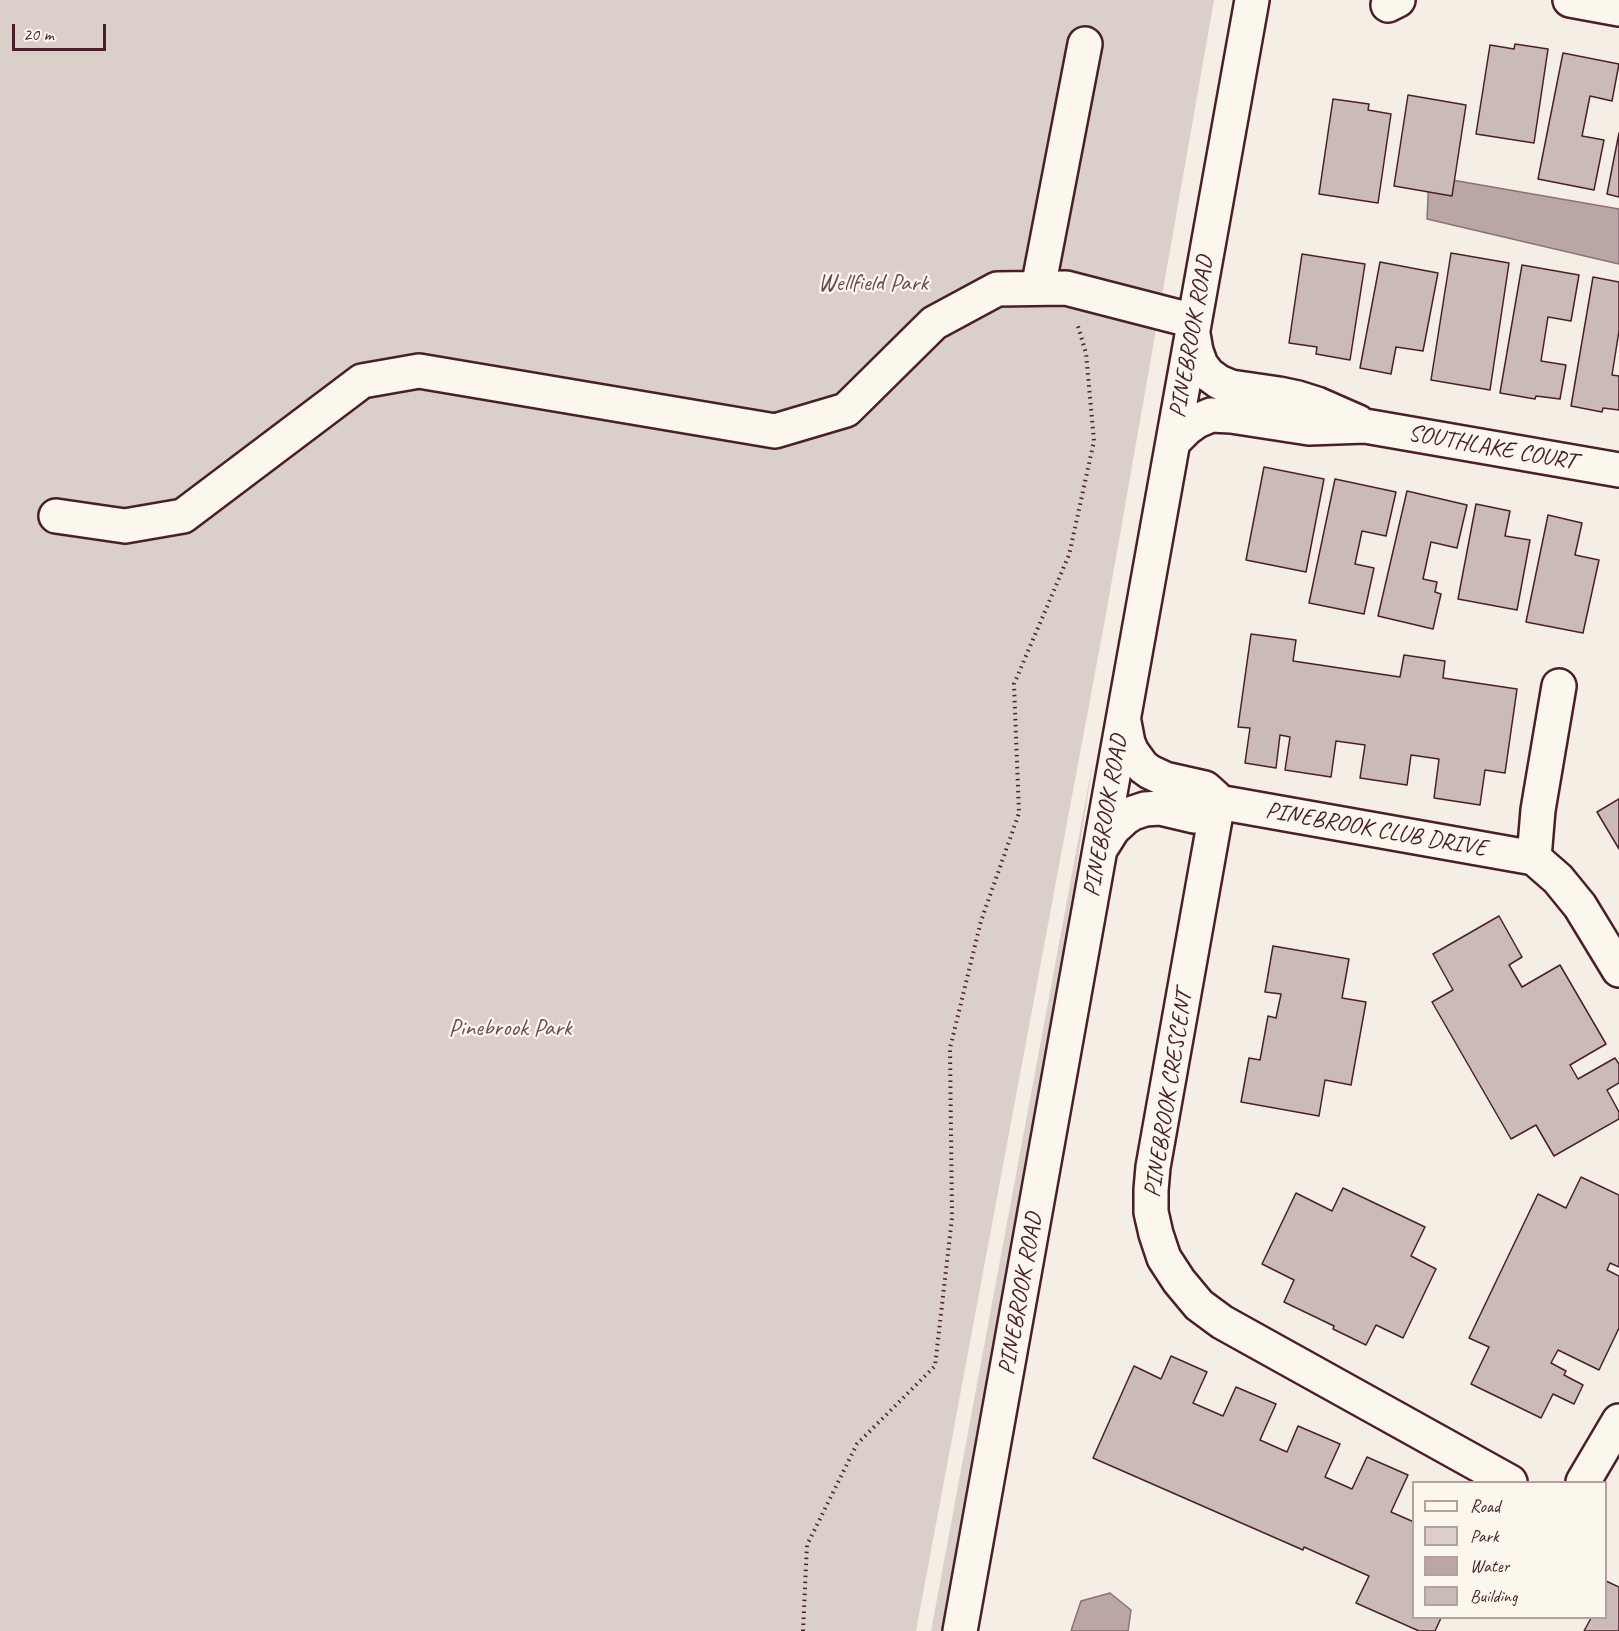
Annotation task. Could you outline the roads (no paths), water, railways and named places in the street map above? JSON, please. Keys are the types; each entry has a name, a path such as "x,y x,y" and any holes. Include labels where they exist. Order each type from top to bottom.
{"street":[{"name":"PINEBROOK ROAD","path":"960,1631 1252,0"},
{"path":"1570,0 1619,9"},
{"path":"1052,288 1085,44"},
{"path":"56,516 125,526 183,516 362,381 419,371 775,431 846,410 934,323 997,290 1052,288 1193,326"},
{"name":"SOUTHLAKE COURT","path":"1193,326 1196,351 1201,365 1219,382 1230,387 1298,398 1365,426"},
{"name":"SOUTHLAKE COURT","path":"1173,442 1197,421 1211,415 1231,416 1309,428 1365,426 1619,470"},
{"path":"1559,686 1538,810 1534,858 1558,879 1581,906 1619,970"},
{"name":"PINEBROOK CLUB DRIVE","path":"1123,718 1128,743 1143,767 1165,779 1205,788 1218,802 1534,858"},
{"path":"1100,849 1113,829 1133,813 1160,808 1194,816 1207,813 1218,802"},
{"name":"PINEBROOK CRESCENT","path":"1218,802 1153,1167 1151,1212 1164,1258 1199,1305 1222,1322 1508,1481"},
{"path":"1584,1481 1619,1421"}],"water":[{"path":"1429,176 1619,209 1619,264 1427,219"},
{"path":"1110,1593 1131,1610 1128,1631 1071,1631 1081,1601"}],"park label":[{"name":"Wellfield Park","path":"873,284"},
{"name":"Pinebrook Park","path":"510,1029"}]}
